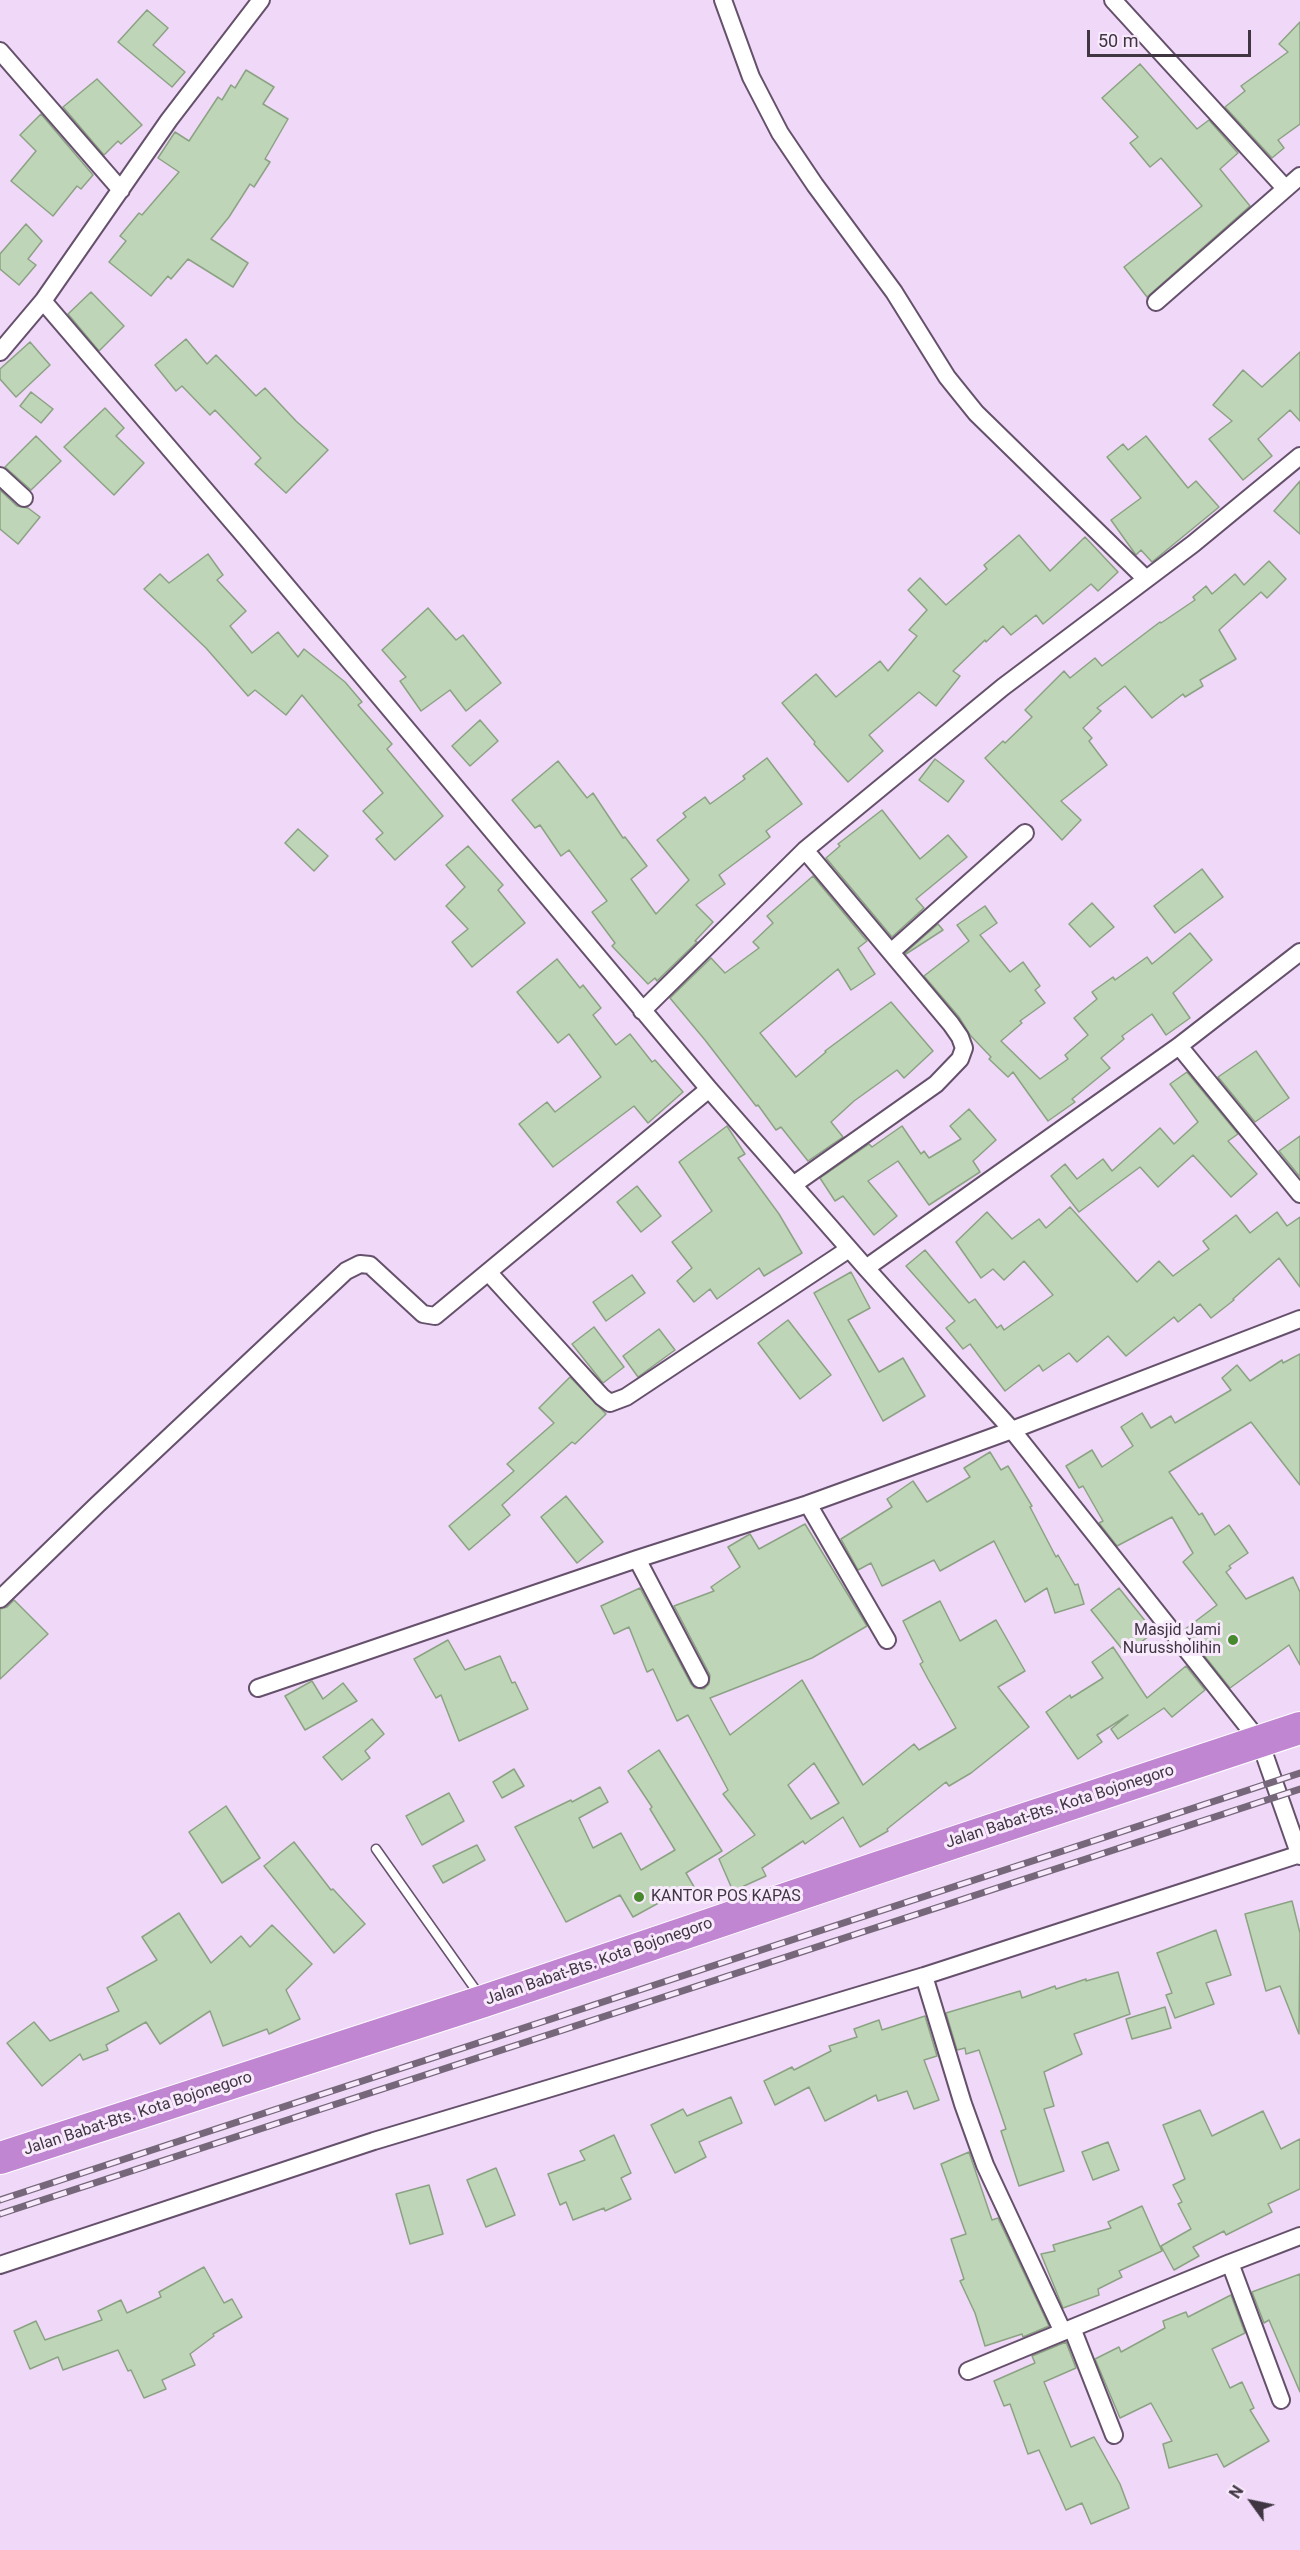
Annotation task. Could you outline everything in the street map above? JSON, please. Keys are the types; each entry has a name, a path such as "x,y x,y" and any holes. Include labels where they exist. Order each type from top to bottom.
{"highway":[{"name":"Jalan Babat-Bts. Kota Bojonegoro","path":"0,2158 484,2001 1300,1728"}],"street":[{"path":"0,352 43,301 169,120 261,0"},
{"path":"723,0 751,77 780,133 814,185 894,292 947,377 976,413 1146,579"},
{"path":"1113,0 1286,188"},
{"path":"0,51 121,190"},
{"path":"1156,302 1300,176"},
{"path":"0,2265 374,2140 924,1976 1300,1854 1260,1742 1012,1430 849,1249 642,1011 255,549 43,301"},
{"path":"642,1011 805,850 1003,687 1254,495 1300,456"},
{"path":"0,476 24,498"},
{"path":"891,952 1025,833"},
{"path":"793,1185 936,1084 958,1062 963,1053 960,1037 951,1024 805,850"},
{"path":"866,1268 1179,1046 1300,952"},
{"path":"1179,1046 1300,1194"},
{"path":"0,1599 115,1488 352,1267 364,1263 373,1267 423,1314 431,1317 447,1307 709,1089"},
{"path":"488,1272 610,1403 626,1397 849,1249"},
{"path":"258,1688 637,1559 808,1504 1012,1430 1300,1319"},
{"path":"808,1504 886,1640"},
{"path":"637,1559 700,1679"},
{"path":"924,1976 963,2104 985,2165 1067,2330 1114,2435"},
{"path":"968,2371 1300,2236"},
{"path":"1230,2263 1281,2400"}],"lane":[{"path":"376,1849 484,2001"}],"building":[{"path":"147,10 168,28 153,45 185,72 172,87 118,42"},
{"path":"1300,22 1300,124 1278,140 1284,148 1272,158 1225,107 1245,91 1241,86 1288,52 1279,44"},
{"path":"1140,64 1197,129 1209,120 1238,153 1220,169 1250,206 1147,297 1124,267 1202,206 1161,158 1150,167 1130,143 1138,137 1102,98"},
{"path":"246,70 274,87 263,104 288,119 265,159 270,162 254,187 250,184 229,217 211,239 248,263 233,287 188,259 171,279 168,276 151,296 109,262 126,241 120,236 139,213 142,215 179,172 158,158 175,132 189,141 218,97 222,100 231,85 235,88"},
{"path":"97,79 142,125 121,144 118,141 104,155 63,107"},
{"path":"41,114 93,175 81,189 77,186 53,216 11,181 36,151 20,135"},
{"path":"26,224 42,241 28,259 36,265 19,285 0,269 0,254"},
{"path":"91,292 124,326 99,351 68,314"},
{"path":"186,339 207,364 216,355 256,396 265,388 328,450 286,493 255,464 261,458 215,410 210,415 182,386 176,391 155,365"},
{"path":"30,342 50,365 16,397 0,379 0,369"},
{"path":"1300,352 1300,421 1290,410 1258,439 1272,456 1243,480 1209,439 1232,421 1213,405 1243,370 1262,387"},
{"path":"31,392 53,409 41,423 20,406"},
{"path":"105,408 124,428 116,436 144,463 114,495 64,447"},
{"path":"36,436 61,461 31,490 5,467"},
{"path":"1146,436 1188,488 1196,481 1219,507 1152,562 1141,550 1136,555 1111,520 1141,498 1107,457 1123,444 1128,450"},
{"path":"1300,481 1300,534 1274,511"},
{"path":"0,490 17,506 28,508 40,517 18,544 0,529"},
{"path":"1019,535 1050,571 1085,537 1118,572 1098,591 1091,584 1043,624 1036,615 1011,635 1003,626 986,642 985,640 953,671 960,676 936,706 919,692 869,735 883,751 848,782 782,703 816,674 836,697 880,661 888,671 917,636 909,630 927,610 908,590 920,578 946,605 987,569 984,565"},
{"path":"208,554 223,575 217,580 246,611 230,626 252,653 278,632 298,657 304,649 345,682 362,702 358,705 392,744 387,749 443,816 395,860 376,839 383,833 363,811 383,793 302,695 286,715 255,690 248,696 206,648 144,589 160,574 169,583"},
{"path":"1269,561 1286,579 1267,598 1261,592 1219,630 1236,659 1200,680 1203,686 1185,697 1183,694 1152,718 1125,686 1097,708 1101,711 1083,728 1092,738 1089,741 1107,765 1061,801 1081,820 1062,840 985,758 1003,741 1005,743 1032,717 1025,710 1064,671 1070,678 1095,658 1102,666 1160,622 1195,600 1193,597 1206,586 1212,594 1235,574 1244,585"},
{"path":"428,608 456,640 463,635 501,683 466,711 450,690 421,711 400,681 406,677 382,650"},
{"path":"480,720 498,741 470,766 452,746"},
{"path":"767,758 802,804 766,831 770,837 719,875 725,884 696,905 713,922 695,941 697,942 657,981 655,978 648,984 612,946 615,943 592,912 607,901 569,850 561,856 540,825 535,828 512,800 558,761 587,798 593,793 623,838 625,837 647,866 631,879 656,914 689,880 657,840 686,817 683,813 705,797 710,804 745,779 743,776"},
{"path":"935,759 964,781 948,802 919,780"},
{"path":"882,810 920,859 948,835 967,857 916,899 924,908 892,937 826,858 840,846 838,844"},
{"path":"298,829 328,856 314,871 285,843"},
{"path":"468,846 503,885 498,890 525,923 472,967 452,942 468,929 446,906 465,887 446,865"},
{"path":"1202,869 1223,897 1175,933 1154,906"},
{"path":"813,876 867,941 858,948 875,974 851,990 838,969 760,1033 796,1077 825,1051 891,1002 933,1051 904,1078 897,1070 854,1101 831,1122 843,1137 808,1161 781,1127 776,1130 670,998 711,958 725,973 759,948 753,942 773,923 767,916"},
{"path":"1092,903 1114,927 1090,947 1069,924"},
{"path":"985,906 997,923 980,935 1010,972 1023,962 1040,986 1035,990 1045,1003 1020,1021 1022,1023 1001,1041 1040,1079 1068,1059 1065,1055 1088,1035 1074,1018 1097,999 1092,992 1113,977 1115,980 1147,957 1152,964 1190,933 1212,960 1173,993 1190,1018 1166,1035 1152,1014 1122,1036 1124,1039 1101,1058 1110,1068 1072,1099 1075,1102 1048,1121 1013,1072 1008,1077 989,1059 991,1057 970,1035 959,1017 924,976 969,941 957,925"},
{"path":"938,924 943,930 905,953"},
{"path":"557,959 580,988 583,985 601,1008 593,1015 616,1045 630,1034 652,1062 655,1060 683,1092 648,1123 634,1106 553,1167 519,1124 547,1102 555,1112 601,1077 569,1034 558,1043 517,992"},
{"path":"1256,1051 1289,1098 1255,1122 1218,1077"},
{"path":"1187,1072 1238,1134 1228,1141 1257,1174 1231,1197 1193,1155 1158,1187 1140,1167 1079,1212 1051,1176 1065,1164 1077,1179 1103,1159 1112,1171 1160,1128 1174,1144 1198,1122 1170,1084"},
{"path":"969,1109 996,1140 973,1161 980,1172 929,1205 898,1161 868,1181 897,1216 874,1235 843,1196 835,1201 820,1178 869,1144 872,1147 902,1126 921,1154 924,1151 929,1158 961,1139 950,1126"},
{"path":"727,1126 745,1154 738,1158 779,1214 802,1253 764,1276 759,1268 717,1299 710,1289 694,1302 677,1281 692,1268 672,1242 712,1211 679,1162"},
{"path":"1300,1136 1300,1177 1279,1151"},
{"path":"637,1186 661,1216 641,1232 617,1202"},
{"path":"1070,1207 1137,1282 1159,1261 1173,1276 1209,1249 1203,1241 1236,1215 1250,1233 1277,1212 1287,1226 1300,1217 1300,1287 1279,1258 1211,1318 1200,1304 1178,1322 1174,1317 1126,1356 1108,1336 1077,1362 1069,1353 1043,1371 1039,1365 1005,1391 970,1344 963,1349 946,1328 955,1321 906,1266 925,1250 969,1303 975,1299 997,1328 1001,1325 1004,1330 1053,1295 1024,1261 1004,1280 993,1269 981,1278 956,1242 987,1212 1012,1239 1039,1219 1046,1228"},
{"path":"851,1272 870,1308 848,1320 879,1372 903,1358 925,1396 883,1421 814,1293"},
{"path":"632,1275 645,1293 606,1321 593,1302"},
{"path":"788,1320 831,1375 800,1399 758,1343"},
{"path":"594,1327 624,1367 603,1383 572,1344"},
{"path":"659,1329 675,1350 638,1377 623,1356"},
{"path":"1300,1354 1300,1485 1251,1422 1169,1472 1199,1515 1202,1513 1215,1535 1229,1525 1248,1553 1229,1566 1231,1568 1226,1572 1246,1599 1293,1577 1300,1592 1300,1665 1289,1645 1230,1688 1184,1630 1217,1605 1183,1562 1193,1553 1172,1517 1117,1546 1099,1523 1103,1521 1083,1486 1079,1488 1066,1466 1092,1450 1102,1467 1133,1446 1121,1427 1142,1413 1151,1428 1171,1416 1175,1423 1231,1390 1222,1378 1237,1365 1250,1381 1282,1360 1283,1363"},
{"path":"570,1377 606,1414 575,1444 572,1442 502,1505 510,1515 469,1550 449,1526 514,1471 507,1464 554,1423 539,1408"},
{"path":"990,1452 1001,1470 1008,1466 1032,1506 1030,1507 1056,1557 1058,1555 1075,1585 1078,1584 1084,1604 1055,1613 1047,1588 1025,1602 994,1541 940,1571 934,1560 882,1586 871,1563 858,1570 841,1539 892,1507 887,1499 913,1481 927,1502 970,1477 964,1468"},
{"path":"566,1496 603,1542 577,1563 541,1517"},
{"path":"805,1524 867,1626 812,1658 710,1698 730,1735 802,1680 863,1785 914,1744 919,1750 956,1728 920,1664 923,1662 903,1621 940,1601 960,1641 996,1620 1025,1671 998,1687 1029,1727 971,1773 949,1786 946,1782 887,1829 888,1831 860,1847 843,1817 805,1844 803,1841 762,1868 766,1876 733,1891 719,1859 755,1835 723,1794 728,1790 688,1715 677,1721 653,1669 647,1672 629,1627 614,1634 601,1606 640,1588 691,1684 695,1688 704,1689 709,1684 710,1675 674,1606 714,1591 711,1587 740,1567 728,1547 750,1534 759,1549","holes":["814,1763 839,1803 811,1819 788,1785"]},
{"path":"1119,1588 1154,1632 1126,1654 1091,1610"},
{"path":"14,1600 48,1634 0,1679 0,1609 7,1607"},
{"path":"448,1640 465,1670 500,1656 512,1683 515,1682 528,1709 459,1741 441,1695 436,1698 414,1659"},
{"path":"1113,1647 1147,1698 1186,1666 1205,1690 1172,1717 1164,1708 1118,1739 1111,1729 1128,1715 1097,1735 1102,1742 1078,1759 1046,1712 1070,1695 1071,1698 1103,1678 1092,1662"},
{"path":"312,1681 323,1699 343,1683 357,1701 305,1730 285,1696"},
{"path":"372,1719 384,1734 365,1751 370,1758 342,1780 323,1757"},
{"path":"659,1750 722,1851 686,1873 697,1892 680,1902 675,1894 633,1917 620,1895 566,1922 515,1827 600,1787 608,1802 579,1818 593,1848 621,1833 641,1870 675,1850 650,1809 652,1807 628,1771"},
{"path":"514,1769 524,1786 502,1798 493,1782"},
{"path":"449,1793 464,1821 422,1845 406,1816"},
{"path":"226,1806 260,1858 222,1883 189,1832"},
{"path":"294,1842 331,1890 333,1889 365,1924 334,1953 264,1866"},
{"path":"477,1845 485,1860 443,1883 433,1866"},
{"path":"1292,1901 1300,1933 1299,2034 1280,1986 1266,1991 1245,1914"},
{"path":"179,1913 211,1963 241,1936 250,1947 272,1925 312,1964 286,1990 300,2019 269,2034 267,2029 223,2046 210,2011 160,2044 146,2022 106,2045 108,2050 83,2060 80,2054 42,2086 7,2043 34,2022 50,2041 119,2011 107,1988 157,1960 142,1937"},
{"path":"1216,1930 1231,1975 1206,1983 1214,2004 1175,2018 1166,1995 1172,1993 1157,1953"},
{"path":"1118,1972 1130,2014 1074,2034 1082,2054 1044,2072 1054,2106 1044,2109 1064,2171 1019,2186 1001,2131 1006,2129 979,2050 966,2054 965,2048 957,2050 946,2013 1020,1991 1022,1998 1055,1986 1056,1989"},
{"path":"1165,2007 1171,2028 1132,2039 1126,2019"},
{"path":"925,2016 937,2056 924,2060 939,2100 914,2109 907,2091 878,2101 876,2095 825,2121 809,2087 775,2105 764,2081 792,2067 794,2070 831,2051 829,2046 857,2037 854,2029 879,2020 882,2030"},
{"path":"731,2097 742,2123 699,2142 706,2157 675,2173 651,2125 683,2109 687,2116"},
{"path":"1200,2110 1212,2136 1263,2111 1281,2149 1300,2139 1300,2189 1268,2204 1272,2212 1226,2235 1224,2231 1193,2247 1199,2256 1174,2270 1161,2246 1191,2229 1178,2204 1182,2202 1173,2185 1185,2179 1163,2125"},
{"path":"614,2135 631,2173 621,2178 631,2199 605,2211 604,2208 573,2220 566,2202 560,2205 548,2174 585,2160 580,2151"},
{"path":"1108,2142 1119,2170 1093,2180 1082,2152"},
{"path":"969,2152 992,2220 998,2218 1049,2326 1023,2337 1022,2334 985,2346 975,2313 960,2281 964,2279 951,2239 966,2234 941,2164"},
{"path":"496,2168 515,2215 486,2227 467,2180"},
{"path":"429,2185 443,2234 410,2244 396,2194"},
{"path":"1142,2206 1162,2251 1119,2271 1122,2277 1098,2289 1099,2295 1063,2308 1041,2254 1055,2251 1053,2245 1111,2228 1108,2222"},
{"path":"204,2267 224,2303 232,2299 242,2317 213,2334 214,2336 190,2354 195,2365 162,2380 166,2389 144,2398 131,2370 128,2371 118,2350 63,2370 58,2357 30,2369 14,2331 36,2321 45,2340 102,2320 98,2311 121,2300 127,2313 161,2297 159,2292"},
{"path":"1300,2274 1300,2392 1269,2320 1264,2323 1252,2292"},
{"path":"1231,2295 1245,2333 1212,2349 1230,2388 1242,2382 1254,2408 1250,2410 1269,2441 1224,2467 1217,2454 1169,2468 1163,2444 1172,2441 1151,2403 1120,2418 1095,2359 1119,2347 1121,2352 1165,2328 1163,2321 1186,2312 1188,2317"},
{"path":"1066,2342 1076,2368 1044,2382 1071,2447 1094,2437 1120,2484 1129,2508 1091,2524 1082,2503 1066,2510 1039,2450 1028,2454 1010,2404 1004,2406 994,2381 1035,2363 1032,2356"}],"railway":[{"path":"0,2200 1300,1773"},
{"path":"0,2214 1300,1789"}],"place":[{"name":"Masjid Jami Nurussholihin","path":"1233,1640"},
{"name":"KANTOR POS KAPAS","path":"639,1897"}]}
